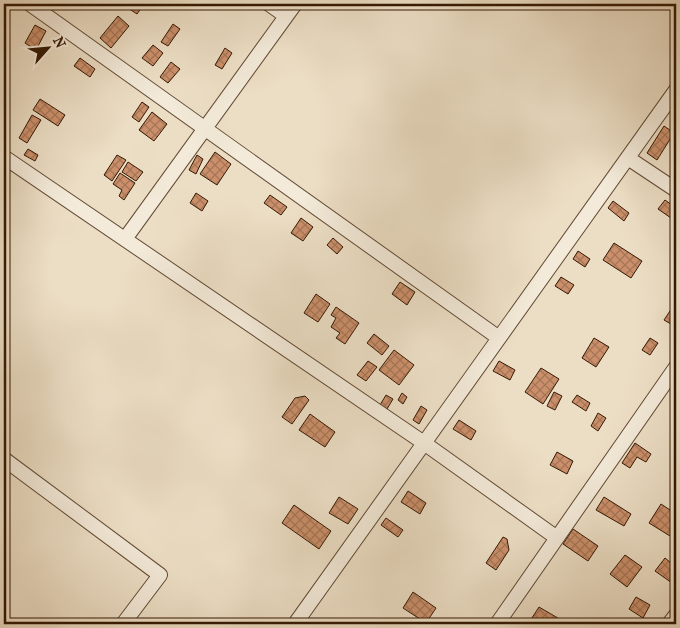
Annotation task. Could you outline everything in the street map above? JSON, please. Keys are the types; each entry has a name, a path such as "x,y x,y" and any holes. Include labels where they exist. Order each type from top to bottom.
{"street":[{"path":"30,4 499,338"},
{"path":"269,4 286,16"},
{"path":"125,239 294,4"},
{"path":"295,624 676,90"},
{"path":"4,157 424,443 557,538"},
{"path":"628,158 676,190"},
{"path":"497,624 676,367"},
{"path":"4,459 160,575 123,624"},
{"path":"669,624 676,615"}],"building":[{"path":"122,4 144,4 137,14"},
{"path":"118,16 129,26 111,48 100,38"},
{"path":"173,24 180,29 168,46 161,42"},
{"path":"35,25 46,31 36,50 25,43"},
{"path":"153,45 163,53 153,66 142,58"},
{"path":"225,48 232,53 222,69 215,65"},
{"path":"80,58 95,69 90,77 74,66"},
{"path":"171,62 180,69 168,83 160,77"},
{"path":"40,99 65,115 58,126 33,110"},
{"path":"142,102 149,107 139,122 132,117"},
{"path":"152,112 167,124 154,141 139,130"},
{"path":"32,115 41,120 27,143 19,138"},
{"path":"664,126 674,133 657,160 647,153"},
{"path":"28,149 38,155 35,161 24,155"},
{"path":"215,152 231,164 217,185 200,174"},
{"path":"117,155 126,160 112,181 104,175"},
{"path":"197,155 203,159 196,174 189,170"},
{"path":"128,162 143,172 136,181 122,172"},
{"path":"120,173 135,183 124,200 119,196 122,190 113,184"},
{"path":"196,193 208,201 202,211 190,203"},
{"path":"270,195 287,207 281,215 264,203"},
{"path":"665,200 676,208 671,218 658,209"},
{"path":"613,201 629,213 624,221 608,208"},
{"path":"301,218 313,227 303,241 291,233"},
{"path":"333,238 343,247 337,254 327,245"},
{"path":"614,243 642,261 631,278 603,260"},
{"path":"578,251 590,259 585,267 573,259"},
{"path":"561,277 574,285 568,294 555,286"},
{"path":"400,282 415,292 407,305 392,294"},
{"path":"316,294 330,304 318,322 304,313"},
{"path":"674,305 676,307 676,316 671,324 664,320"},
{"path":"336,307 359,323 345,344 336,338 340,333 331,327 336,318 331,315"},
{"path":"374,334 389,346 382,355 367,343"},
{"path":"594,338 609,347 596,367 582,358"},
{"path":"650,338 658,343 650,355 642,350"},
{"path":"394,350 414,365 399,385 379,370"},
{"path":"368,361 377,367 366,381 357,375"},
{"path":"499,361 515,370 510,380 493,371"},
{"path":"541,368 559,379 543,404 525,392"},
{"path":"554,392 562,396 555,410 547,406"},
{"path":"402,393 407,397 403,404 398,400"},
{"path":"386,395 393,399 387,409 380,405"},
{"path":"577,395 590,403 586,411 572,402"},
{"path":"305,396 309,400 292,424 282,417 295,398"},
{"path":"421,406 427,410 419,424 413,420"},
{"path":"598,413 606,418 598,431 591,426"},
{"path":"310,414 335,432 325,447 299,430"},
{"path":"459,420 476,431 471,440 453,429"},
{"path":"635,443 651,454 646,462 637,457 630,468 622,463"},
{"path":"557,452 573,461 567,474 550,465"},
{"path":"408,491 426,503 420,514 401,502"},
{"path":"339,497 358,509 348,524 329,513"},
{"path":"604,497 631,514 624,526 596,510"},
{"path":"661,504 676,514 676,526 670,536 649,523"},
{"path":"294,505 331,531 319,549 282,523"},
{"path":"386,518 403,530 398,537 381,525"},
{"path":"573,529 598,546 588,561 563,544"},
{"path":"503,537 507,539 509,550 496,570 486,563"},
{"path":"625,555 642,567 627,587 610,574"},
{"path":"665,558 676,567 676,577 672,583 655,571"},
{"path":"413,592 436,608 426,623 403,608"},
{"path":"636,597 650,605 643,618 629,609"},
{"path":"539,607 568,624 528,624"}]}
